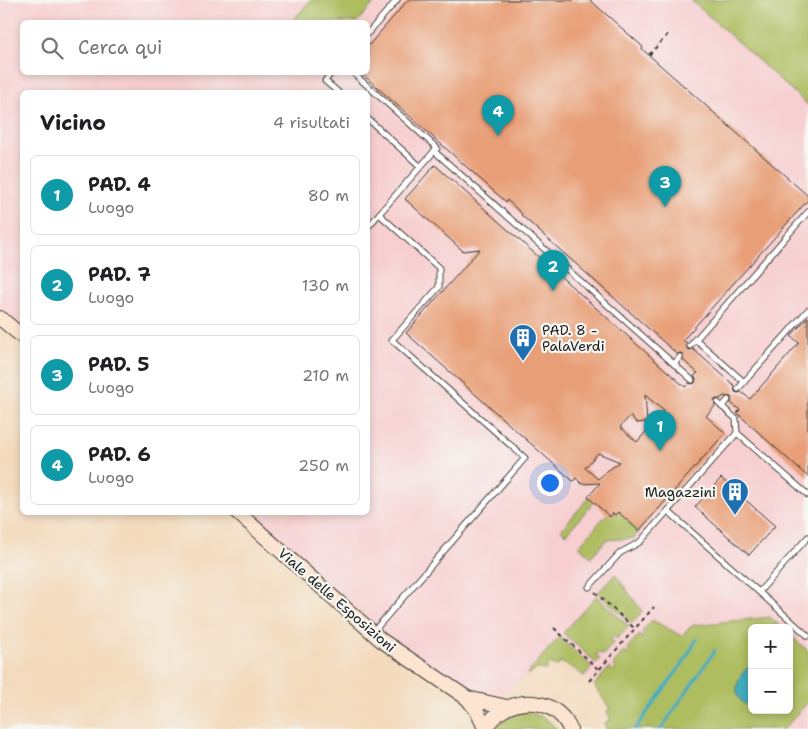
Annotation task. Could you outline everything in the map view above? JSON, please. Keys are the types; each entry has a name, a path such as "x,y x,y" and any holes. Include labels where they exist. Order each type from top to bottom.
{"street":[{"path":"0,318 20,334"},
{"name":"Viale delle Esposizioni","path":"240,515 372,633 466,698 477,711 485,728"},
{"name":"Viale delle Esposizioni","path":"466,698 507,707"},
{"name":"Viale delle Esposizioni","path":"485,728 491,719 507,707 533,702 546,706 563,718 570,729"}],"lane":[{"path":"370,31 397,0"},
{"path":"330,75 325,81 336,90"},
{"path":"355,75 437,148 370,225"},
{"path":"370,121 421,166"},
{"path":"434,151 692,380"},
{"path":"690,346 808,212"},
{"path":"372,633 525,458 392,340 439,287 439,268 379,214"},
{"path":"738,389 808,310"},
{"path":"695,339 744,382"},
{"path":"674,364 680,357"},
{"path":"728,400 720,405 736,419 737,433 808,495"},
{"path":"589,587 620,553 640,542 737,433"},
{"path":"668,511 808,636"},
{"path":"759,592 808,537"}],"path":[{"path":"649,56 669,33"},
{"path":"589,587 636,629"},
{"path":"589,681 654,607"},
{"path":"554,628 599,670"}],"shaded area":[{"path":"0,0 691,0 808,105 808,729 606,729 604,723 611,720 607,711 610,709 603,695 579,672 560,662 558,666 548,663 546,670 539,669 533,671 497,698 484,698 465,688 387,636 249,515 370,515 370,90 20,90 20,325 0,309"}],"green space":[{"path":"311,0 377,0 359,20 293,20"},
{"path":"691,0 803,0 808,3 808,105"},
{"path":"592,494 594,502 566,534 561,530"},
{"path":"631,511 625,518 639,532 634,538 606,540 591,557 579,546 607,514 610,516 613,513 616,515 618,512"},
{"path":"615,574 642,611 632,623 598,593"},
{"path":"596,596 629,626 617,639 613,636 611,639 614,642 603,655 599,652 596,656 600,659 596,663 563,633"},
{"path":"770,617 778,624 748,624 748,714 793,714 793,638 808,651 808,702 784,729 606,729 604,723 611,720 607,711 610,709 594,685 609,668 613,671 616,668 613,665 624,651 628,654 630,651 627,648 639,635 643,638 645,635 642,632 652,620 682,636 694,625"},
{"path":"559,637 592,667 584,676 560,662 558,666 548,663 546,670 537,669 528,675 527,674"},
{"path":"524,712 542,717 557,729 494,729 508,718"}],"water":[{"path":"748,668 748,706 740,700 737,694 739,679"}],"building":[{"path":"408,0 590,0 643,47 642,49 808,196 808,200 683,340 687,343 687,349 693,349 735,386 735,392 741,392 750,399 799,343 791,336 808,317 808,477 737,413 740,410 731,403 731,397 724,396 714,400 715,406 706,416 725,433 639,531 618,512 615,515 613,513 610,517 588,497 600,483 582,484 576,478 573,481 406,333 480,249 463,251 405,199 435,165 685,387 689,383 695,383 696,379 694,376 698,373 683,360 683,354 677,354 521,215 507,200 506,202 363,75 370,75 370,44","holes":["645,395 664,411 637,442 620,427 630,416 637,423 647,422","598,453 620,462 598,479 585,468"]},
{"name":"Magazzini","path":"721,478 775,526 749,555 695,507"}],"waterway":[{"path":"635,729 683,663 697,639"},
{"path":"661,729 715,650"}],"place":[{"name":"PAD. 6","path":"498,136"},
{"name":"PAD. 5","path":"665,207"},
{"name":"PAD. 7","path":"553,291"},
{"name":"PAD. 8 - PalaVerdi","path":"523,362"},
{"name":"PAD. 4","path":"660,451"},
{"name":"Magazzini","path":"735,516"}]}
